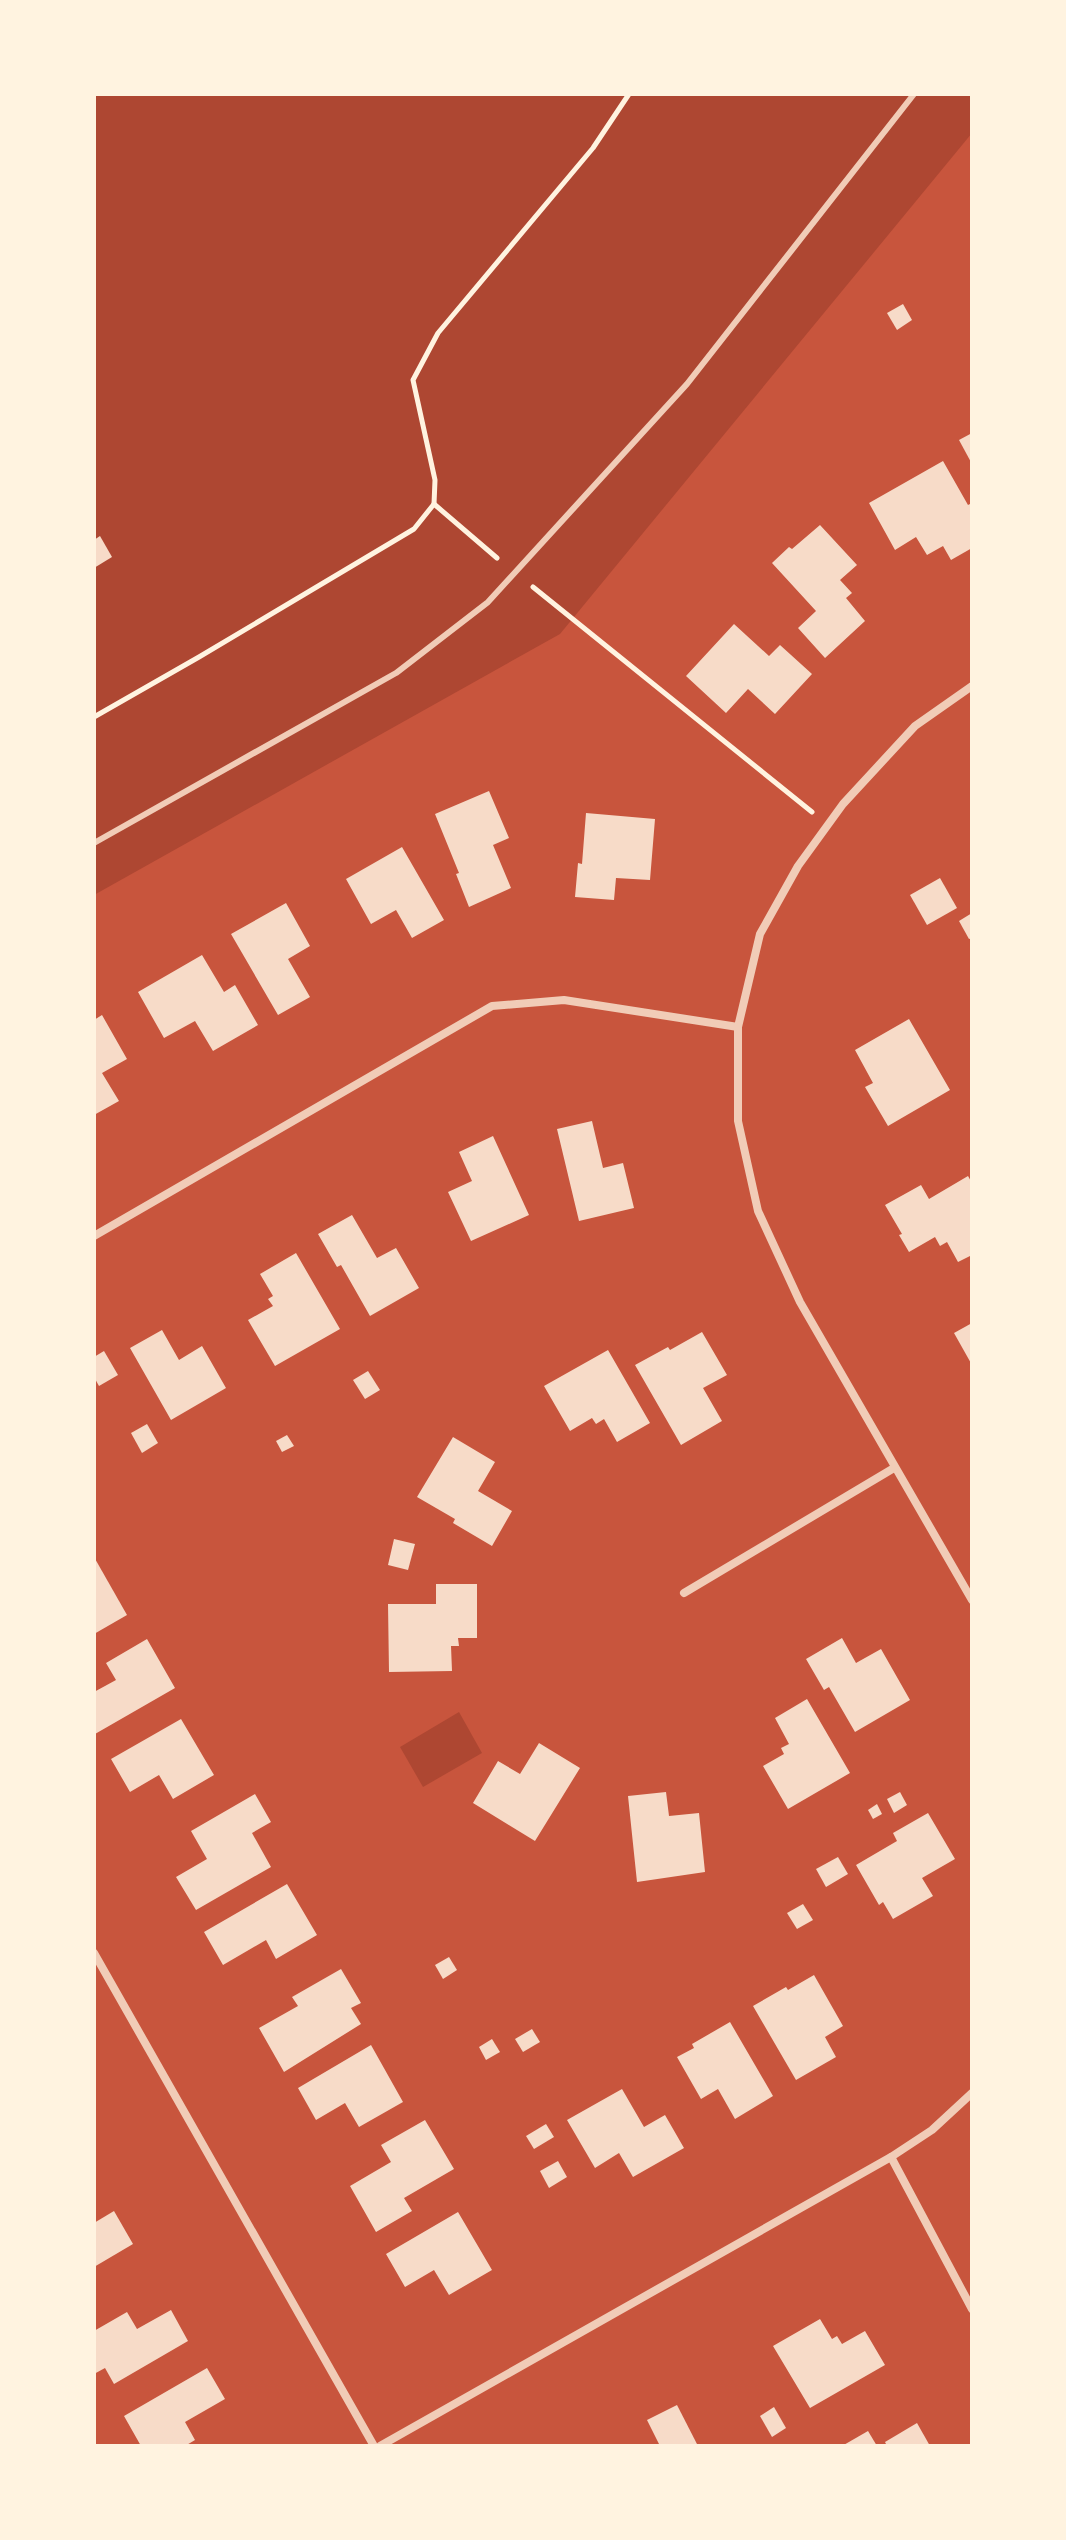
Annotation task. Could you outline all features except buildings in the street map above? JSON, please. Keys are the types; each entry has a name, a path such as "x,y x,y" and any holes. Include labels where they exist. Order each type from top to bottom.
{"street":[{"path":"972,686 915,726 843,804 798,866 760,934 738,1027 738,1121 758,1211 800,1302 972,1600"},
{"path":"94,1236 492,1006 564,1000 738,1027"},
{"path":"684,1593 894,1468"},
{"path":"94,1953 374,2446"},
{"path":"380,2446 891,2157 932,2130 972,2093"},
{"path":"891,2157 972,2309"}],"lane":[{"path":"94,843 396,673 488,602 687,384 914,94"}],"path":[{"path":"94,717 414,529 434,504 435,480 413,380 438,333 593,148 629,94"},
{"path":"434,504 828,825"}],"shaded area":[{"path":"94,94 972,94 972,133 560,634 94,895"},
{"path":"459,1712 482,1753 423,1787 400,1747"}]}
